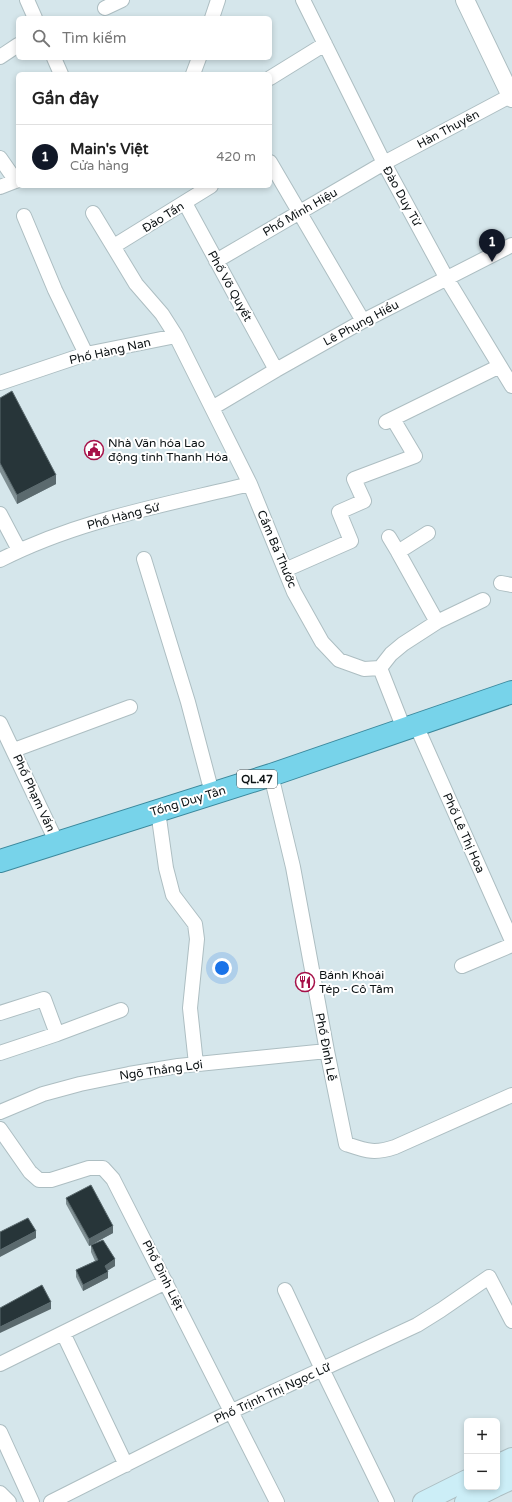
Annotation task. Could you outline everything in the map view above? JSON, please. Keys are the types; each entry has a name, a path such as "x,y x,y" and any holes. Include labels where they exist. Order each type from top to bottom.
{"highway":[{"name":"Tống Duy Tân","path":"0,860 271,775 512,692"}],"main road":[{"path":"500,1464 512,1458"},
{"path":"500,1485 512,1478"},
{"path":"423,1502 464,1482"},
{"path":"465,1502 490,1490"}],"street":[{"path":"27,0 34,16"},
{"path":"105,8 122,0"},
{"path":"213,16 218,0"},
{"name":"Đào Duy Từ","path":"303,0 384,163 447,278 512,386"},
{"path":"465,0 512,96"},
{"path":"272,77 325,44"},
{"path":"0,56 16,46"},
{"path":"55,60 60,72"},
{"path":"195,72 198,60"},
{"name":"Hàn Thuyên","path":"384,163 512,96"},
{"path":"0,158 16,180"},
{"name":"Phố Minh Hiệu","path":"216,261 384,163"},
{"path":"272,165 363,321"},
{"path":"0,187 16,181"},
{"name":"Đào Tấn","path":"114,246 208,188"},
{"name":"Phố Võ Quyết","path":"185,203 276,370"},
{"name":"Cầm Bá Thước","path":"93,213 136,284 162,314 176,336 250,484 294,592 322,642 339,660 364,669 380,668"},
{"path":"24,216 55,290 86,354"},
{"name":"Lê Phụng Hiểu","path":"212,408 363,321 512,245"},
{"name":"Phố Hàng Nan","path":"0,383 86,354 176,336"},
{"path":"285,570 351,541 339,512 364,501 354,479 415,456 389,420 500,366"},
{"name":"Phố Hàng Sứ","path":"0,560 19,550 64,532 129,513 250,484"},
{"path":"0,514 19,550"},
{"path":"398,552 428,533"},
{"path":"389,537 437,622"},
{"path":"144,559 188,702 212,793"},
{"path":"410,727 380,668 390,654 437,622 483,600"},
{"path":"14,750 130,707"},
{"name":"Phố Phạm Vấn","path":"0,723 57,842"},
{"name":"Phố Lê Thị Hoa","path":"410,727 508,918 512,941"},
{"name":"Phố Đinh Lễ","path":"271,775 293,867 326,1051 346,1144 367,1151 382,1152 512,1095"},
{"path":"158,811 166,868 174,895 195,924 197,939 190,1008 196,1064"},
{"path":"462,966 512,945"},
{"path":"0,1013 44,999 58,1034"},
{"path":"0,1052 58,1034 121,1010"},
{"name":"Ngõ Thắng Lợi","path":"0,1112 43,1094 80,1084 129,1074 196,1064 326,1051"},
{"name":"Phố Đinh Liệt","path":"0,1128 30,1172 39,1180 51,1180 89,1168 103,1168 114,1179 230,1412 277,1502"},
{"name":"Phố Trịnh Thị Ngọc Lữ","path":"51,1502 230,1412 417,1324 441,1310 489,1277 512,1321"},
{"path":"0,1364 166,1282"},
{"path":"285,1290 387,1502"},
{"path":"62,1333 126,1464"},
{"path":"0,1432 32,1502"},
{"path":"0,1493 9,1502"}],"building":[{"path":"12,391 56,475 17,495 0,463 0,398"},
{"path":"91,1185 113,1226 89,1239 66,1198"},
{"path":"28,1218 36,1231 0,1250 0,1232"},
{"path":"103,1240 115,1259 105,1266 108,1272 83,1285 76,1270 98,1260 91,1245"},
{"path":"42,1285 51,1302 0,1327 0,1308"}],"place":[{"name":"Main's Việt","path":"492,262"},
{"name":"Nhà Văn hóa Lao động tỉnh Thanh Hóa","path":"94,450"},
{"name":"Bánh Khoái Tép - Cô Tâm","path":"305,982"}]}
